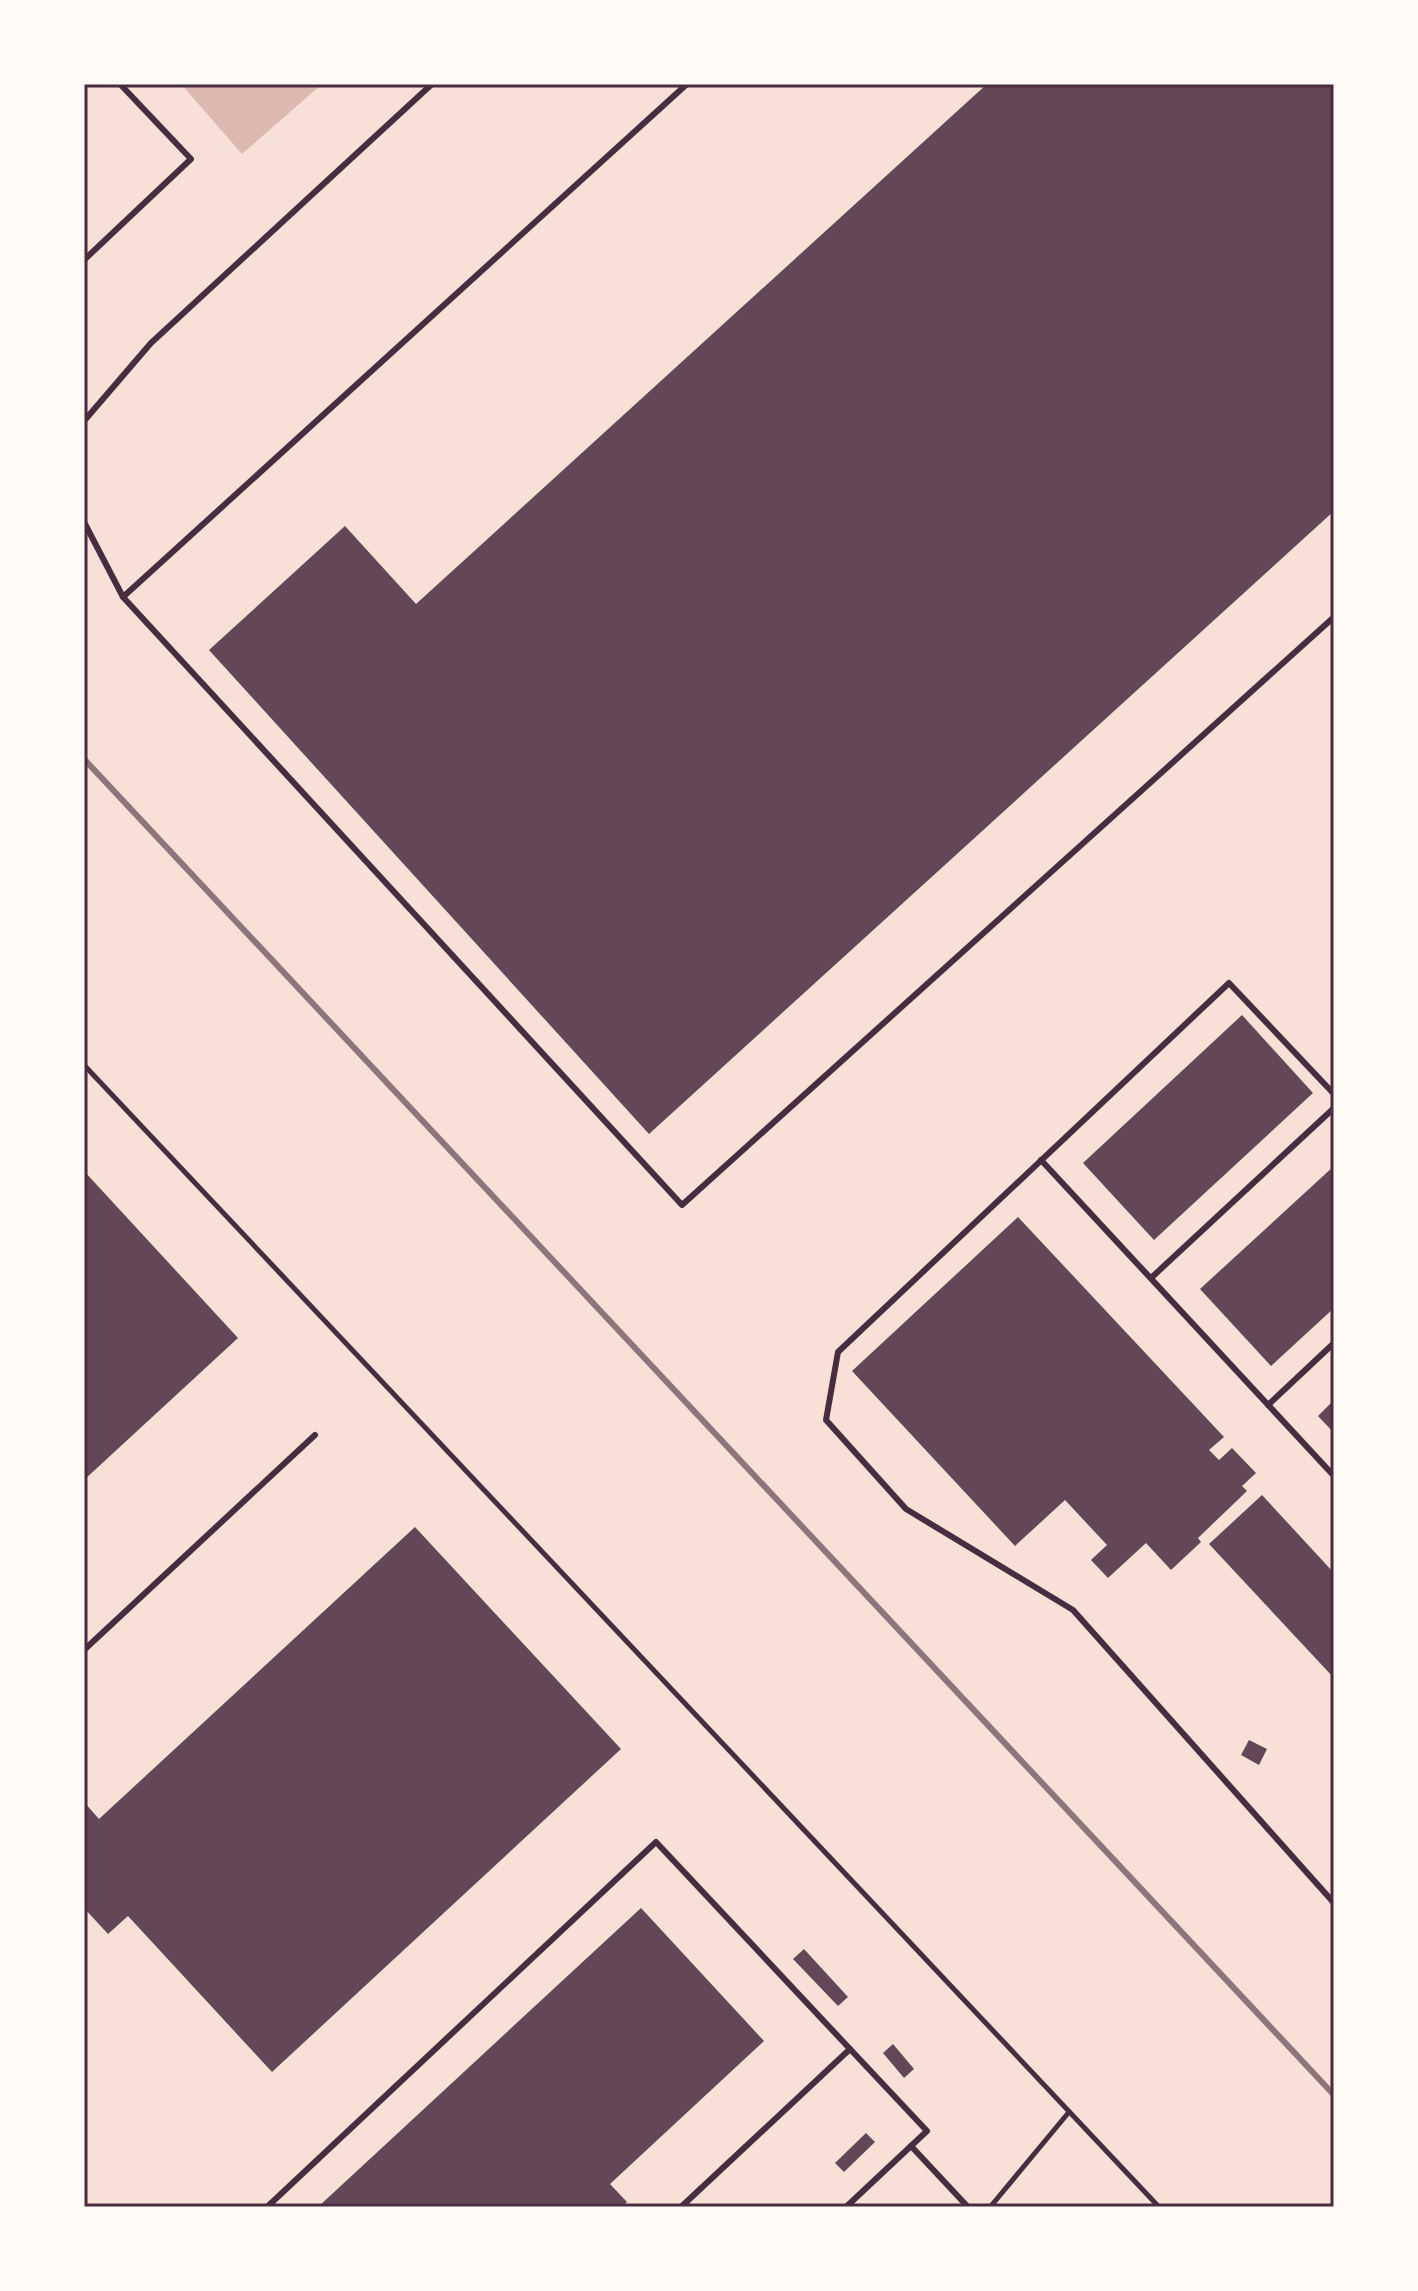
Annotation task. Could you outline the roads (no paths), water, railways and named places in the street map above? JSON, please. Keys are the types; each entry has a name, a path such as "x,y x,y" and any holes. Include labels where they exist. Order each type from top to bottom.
{"lane":[{"path":"84,260 191,159 120,84"},
{"path":"84,421 151,343 432,84"},
{"path":"123,597 687,84"},
{"path":"84,522 123,597 682,1205 1334,617"},
{"path":"1334,1094 1229,983 838,1352 826,1420 906,1509 1073,1610 1334,1903"},
{"path":"1151,1278 1334,1108"},
{"path":"1041,1160 1334,1476"},
{"path":"1268,1405 1334,1343"},
{"path":"84,1650 315,1435"},
{"path":"267,2207 656,1842 927,2131 846,2207"},
{"path":"681,2207 850,2049"},
{"path":"911,2146 968,2207"}],"railway":[{"path":"84,759 1334,2095"}]}
